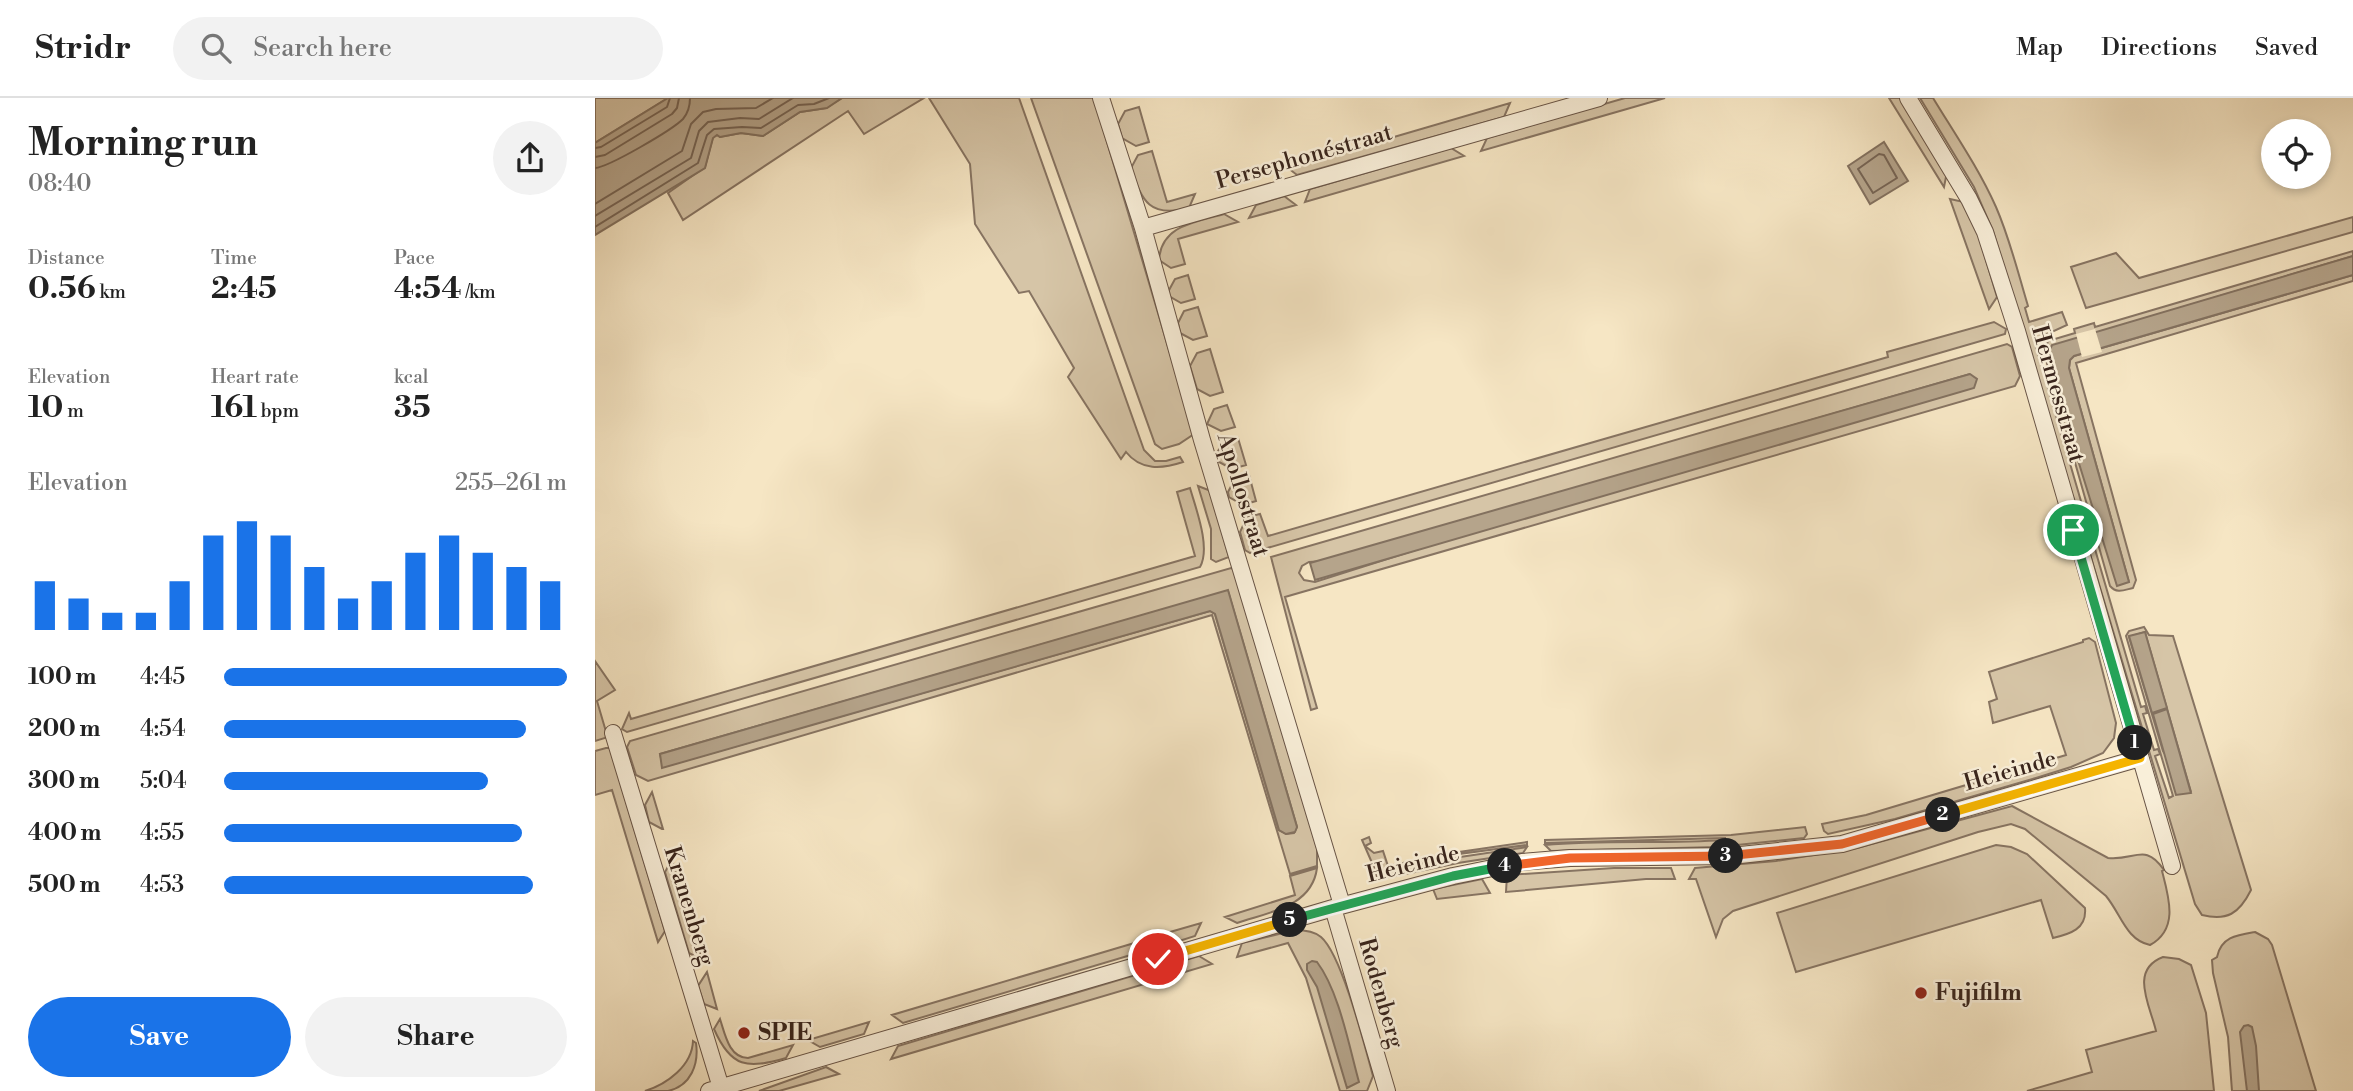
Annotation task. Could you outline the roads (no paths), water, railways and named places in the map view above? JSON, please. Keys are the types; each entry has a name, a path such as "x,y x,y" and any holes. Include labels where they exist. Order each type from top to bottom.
{"street":[{"name":"Apollostraat","path":"1101,98 1143,228 1337,906"},
{"name":"Persephonéstraat","path":"1143,228 1599,98"},
{"name":"Hermesstraat","path":"1908,98 1969,199 1985,232 2017,331 2172,866"},
{"name":"Kranenberg","path":"614,733 717,1090"},
{"name":"Heieinde","path":"717,1090 1337,906 1453,876 1522,862 1570,858 1731,856 1842,844 2140,758"},
{"name":"Rodenberg","path":"1337,906 1387,1091"}],"water":[{"path":"668,98 842,98 827,108 800,112 763,136 741,133 720,137 717,135 713,138 705,168 595,235 595,143"},
{"path":"1884,142 1908,181 1870,204 1848,166"},
{"path":"2353,256 2353,275 2074,356 2070,360 2069,368 2129,582 2117,586 2077,457 2049,352 2052,345"},
{"path":"1970,374 1977,379 1974,388 1315,580 1310,563"},
{"path":"1228,590 1297,827 1295,832 1286,834 1279,830 1215,614 1210,611 662,768 660,754"},
{"path":"2145,632 2167,708 2152,713 2129,636"},
{"path":"2167,709 2191,793 2176,795 2153,714"},
{"path":"1317,962 1325,974 1347,1036 1359,1082 1347,1088 1317,987 1307,970 1307,964"},
{"path":"2248,1025 2252,1027 2256,1046 2259,1091 2247,1091 2240,1032"}],"place":[{"name":"Fujifilm","path":"1921,993"},
{"name":"SPIE","path":"744,1033"}]}
